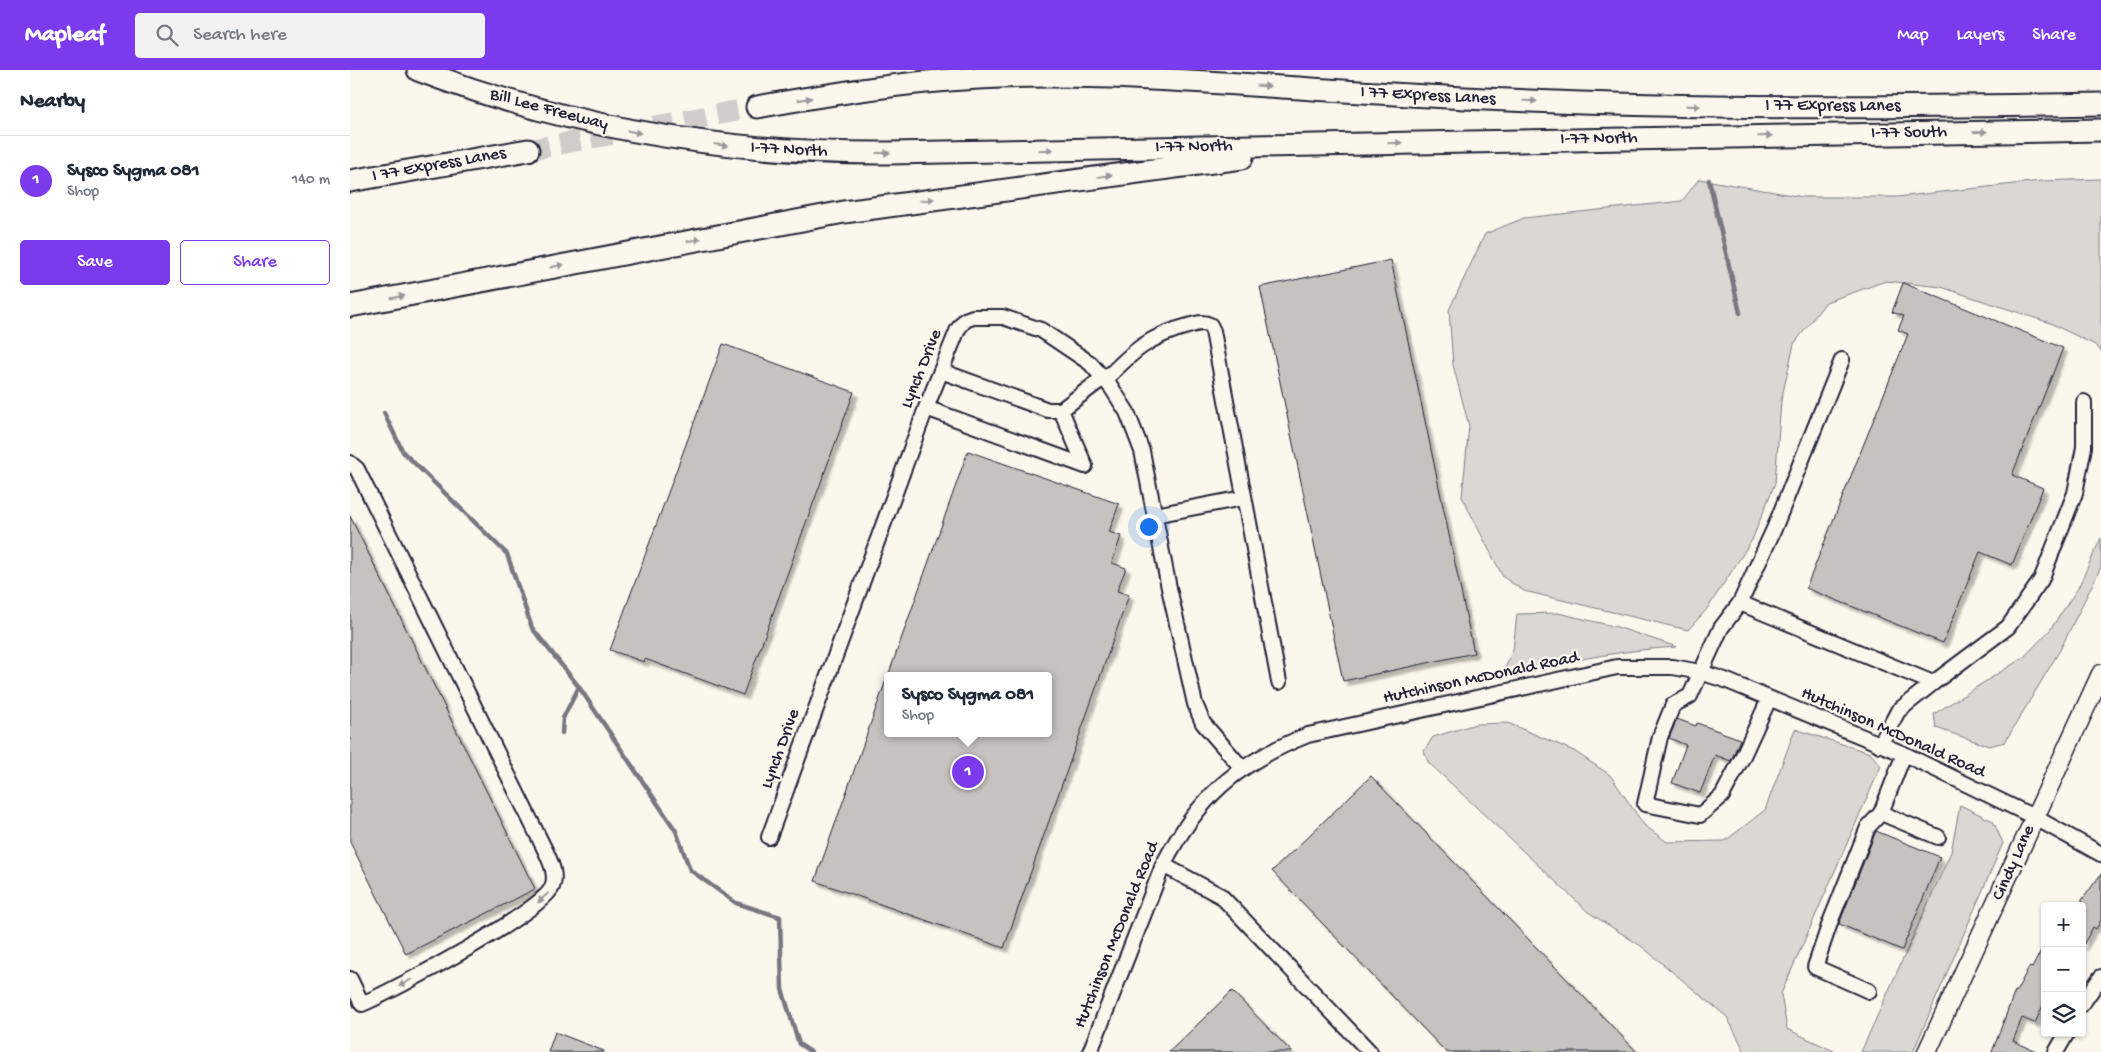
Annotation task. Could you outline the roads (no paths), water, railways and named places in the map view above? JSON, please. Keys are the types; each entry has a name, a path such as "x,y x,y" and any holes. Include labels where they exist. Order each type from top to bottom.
{"highway":[{"name":"Bill Lee Freeway","path":"423,72 551,113 673,139"},
{"name":"I 77 Express Lanes","path":"757,107 902,84 1036,76 1168,80 1434,97 1598,104 1820,107 2101,104"},
{"name":"I-77 South","path":"1716,137 2101,130"},
{"name":"I-77 North","path":"673,139 773,150 850,154 1716,137"},
{"path":"350,306 844,212 1346,144"},
{"name":"I 77 Express Lanes","path":"350,181 528,150"}],"main road":[{"name":"Cindy Lane","path":"1927,1052 2101,674"}],"street":[{"name":"Lynch Drive","path":"769,837 926,408 958,329 965,320 973,317 1003,317 1041,330 1072,349 1090,363 1104,379 1127,412 1142,451 1169,588 1195,704 1203,723 1242,768"},
{"path":"941,371 1048,410 1061,410 1104,379 1146,342 1165,332 1201,323 1210,324 1213,330 1279,682"},
{"path":"1770,699 1722,796 1708,809 1700,815 1645,804 1660,737 1673,705 1690,696 1721,628 1740,603 1774,529 1842,360"},
{"path":"1880,744 1898,711 2008,627 2041,580 2075,493 2084,446 2084,402"},
{"path":"926,408 1085,466 1061,410"},
{"path":"350,463 357,469 547,854 552,865 554,878 552,887 545,897 494,932 388,993 362,1004 350,979"},
{"path":"1155,515 1243,498"},
{"path":"1740,603 1933,683"},
{"name":"Hutchinson McDonald Road","path":"1090,1052 1163,865 1191,816 1222,782 1278,746 1308,735 1617,667 1672,667 1700,672 1770,699 1904,754 2034,817 2101,854"},
{"path":"1869,991 1815,967 1831,920 1868,827 1881,813 1904,754"},
{"path":"1881,813 1938,838"},
{"path":"1163,865 1220,896 1370,1052"},
{"path":"2086,998 2101,977"},
{"path":"2056,1052 2065,1037"}],"waterway":[{"path":"1709,180 1740,313"},
{"path":"384,413 403,452 507,554 532,628 579,687 676,831 690,870 736,903 780,917 782,989 799,1044 811,1052"},
{"path":"562,733 563,718 579,687"}],"tunnel":[{"path":"528,150 757,107"}],"place":[{"name":"Sysco Sygma 081","path":"968,772"}]}
